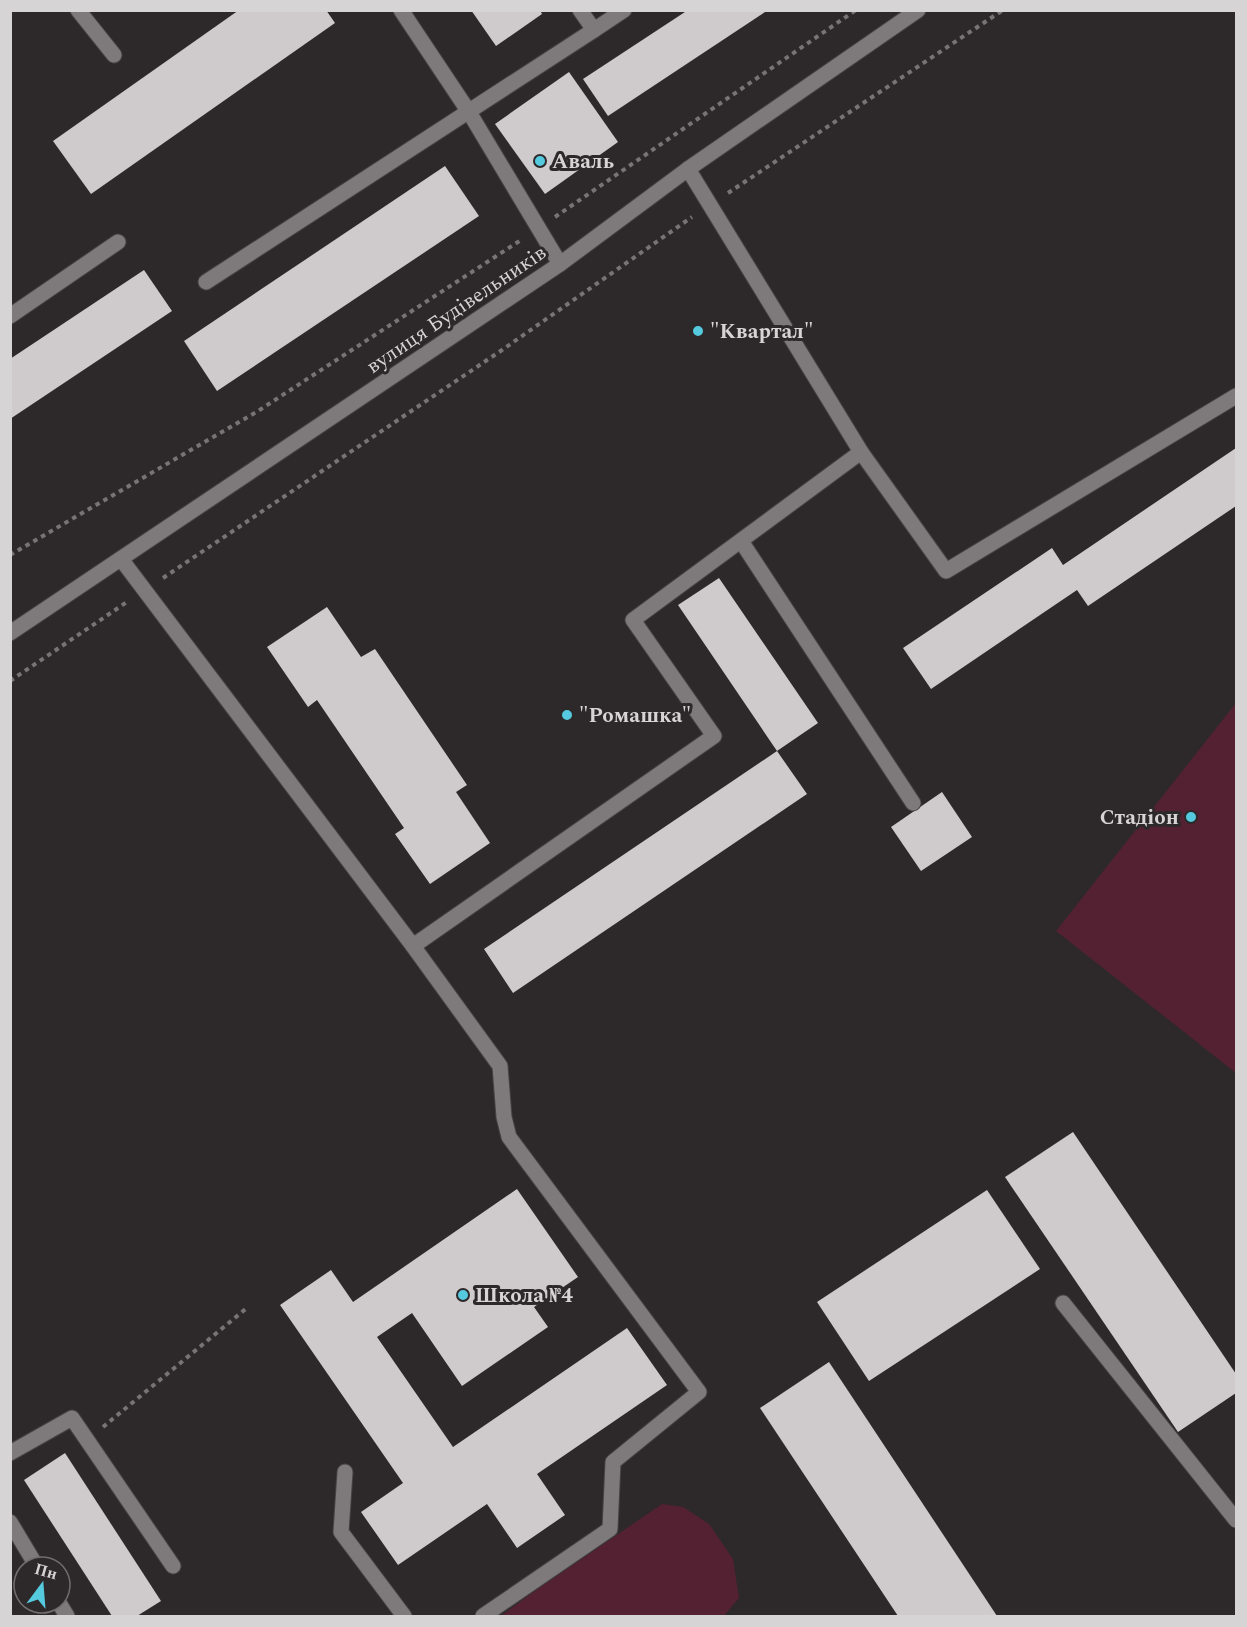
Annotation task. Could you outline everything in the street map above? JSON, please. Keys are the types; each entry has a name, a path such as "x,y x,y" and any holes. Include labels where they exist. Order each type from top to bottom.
{"street":[{"path":"78,10 114,56"},
{"path":"401,10 469,112 560,264"},
{"path":"580,10 594,30"},
{"path":"206,282 624,10"},
{"name":"вулиця Будівельників","path":"10,633 560,264 688,170 918,10"},
{"path":"688,170 861,452 946,571 1236,396"},
{"path":"10,316 118,242"},
{"path":"413,946 714,736 633,620 861,452"},
{"path":"741,541 913,803"},
{"path":"122,559 413,946 500,1066 508,1137 699,1392 613,1462 610,1529 483,1617"},
{"path":"1063,1303 1236,1520"},
{"path":"10,1453 72,1418 173,1566"},
{"path":"345,1472 341,1532 404,1617"},
{"path":"10,1522 30,1555"}],"path":[{"path":"10,555 258,411 539,228 856,10"},
{"path":"10,681 493,357 710,205 1003,10"},
{"path":"87,1439 248,1307"}],"shaded area":[{"name":"Стадіон","path":"1236,703 1236,1073 1056,931"},
{"path":"662,1504 683,1507 709,1524 733,1559 739,1598 724,1616 501,1616 532,1593"}],"building":[{"path":"239,10 326,10 335,23 91,194 53,141"},
{"path":"471,10 540,10 542,14 496,46"},
{"path":"688,10 768,10 608,116 583,79"},
{"path":"569,72 618,142 545,194 495,124"},
{"path":"445,166 479,216 217,391 184,341"},
{"path":"144,270 172,311 10,419 10,359"},
{"path":"1236,448 1236,506 1088,606 1077,590 931,689 903,648 1052,548 1063,565"},
{"path":"719,578 818,723 777,751 678,605"},
{"path":"327,607 361,657 375,649 467,785 456,792 490,843 430,884 395,834 404,828 317,700 308,707 267,647"},
{"path":"777,751 807,794 513,993 484,949"},
{"path":"942,792 972,837 921,871 891,827"},
{"path":"1073,1132 1236,1374 1236,1393 1178,1432 1005,1177"},
{"path":"517,1189 578,1277 534,1307 548,1327 462,1386 412,1313 377,1337 453,1447 627,1328 667,1385 537,1474 565,1515 517,1548 487,1504 398,1565 361,1512 403,1483 280,1305 331,1270 353,1302"},
{"path":"987,1190 1040,1269 869,1381 817,1302"},
{"path":"829,1362 997,1616 898,1616 760,1408"},
{"path":"65,1453 161,1601 137,1616 112,1616 24,1480"}],"place":[{"name":"Аваль","path":"540,161"},
{"name":"\"Квартал\"","path":"698,331"},
{"name":"\"Ромашка\"","path":"567,715"},
{"name":"Стадіон","path":"1191,817"},
{"name":"Школа №4","path":"463,1295"}]}
